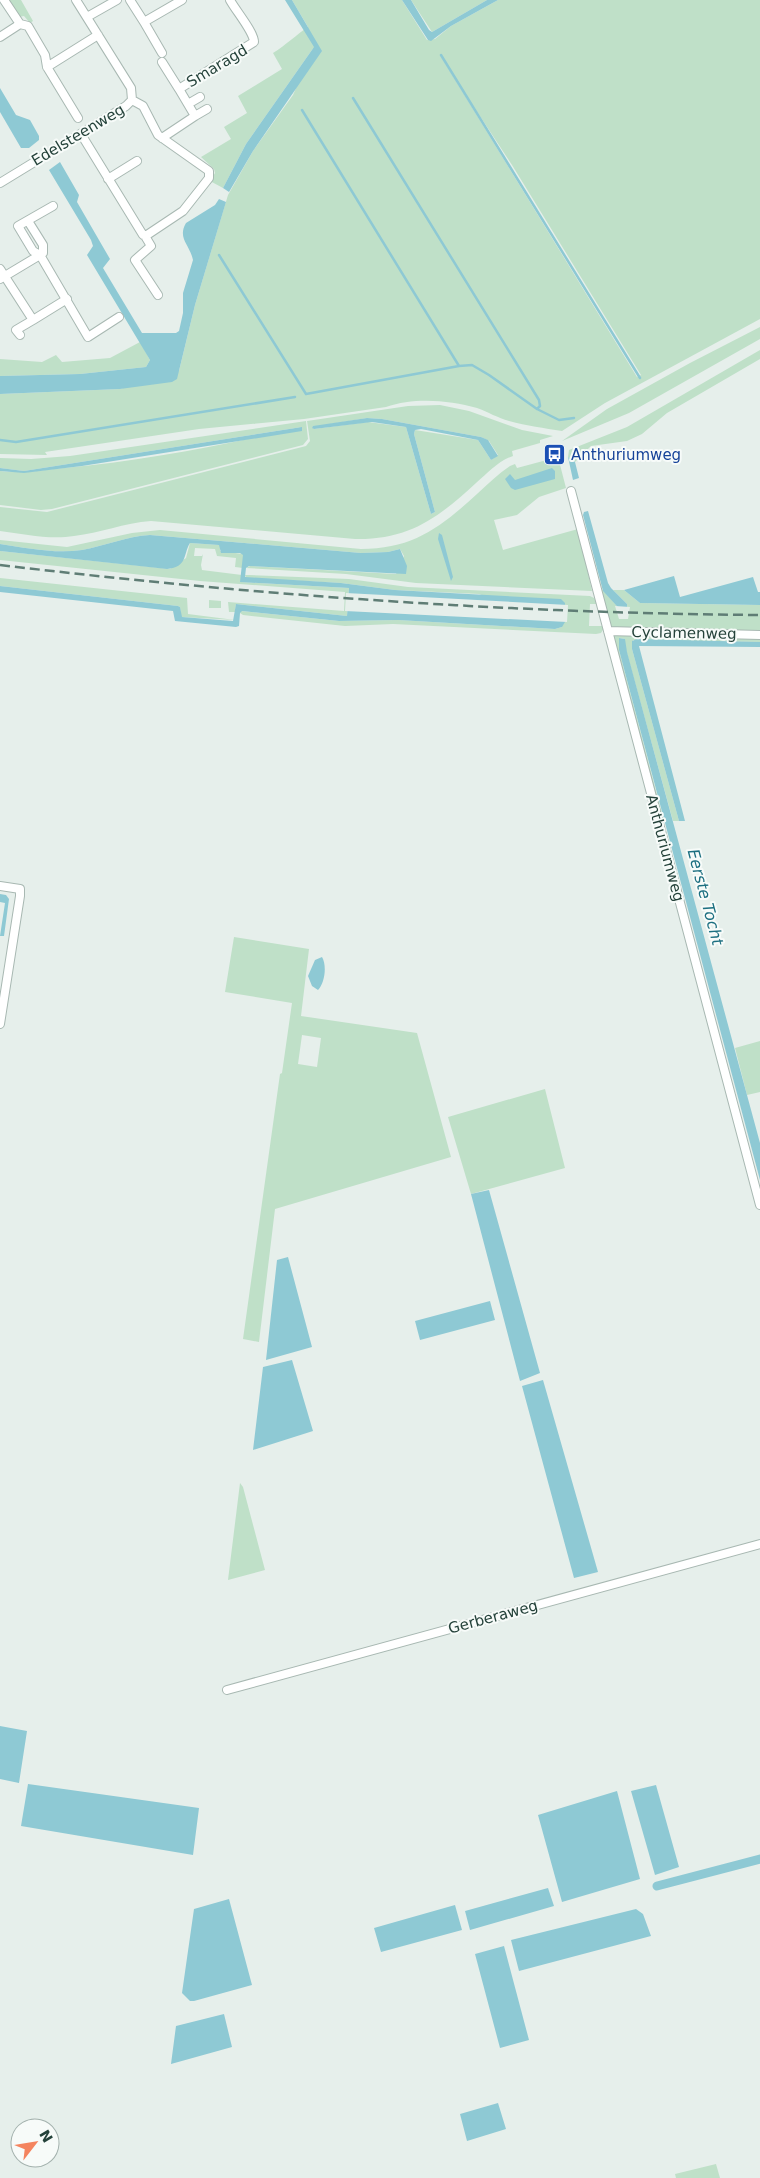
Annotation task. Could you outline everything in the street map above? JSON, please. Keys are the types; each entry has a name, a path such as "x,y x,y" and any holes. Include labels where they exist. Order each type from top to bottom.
{"street":[{"path":"4,0 20,24 28,26 45,55 46,67 78,118"},
{"name":"Edelsteenweg","path":"0,183 126,106 132,100 131,88 76,0"},
{"path":"87,18 117,0"},
{"path":"130,0 162,53"},
{"path":"144,22 182,0"},
{"name":"Smaragd","path":"178,89 254,42 250,28 243,21 230,0"},
{"path":"0,37 20,24"},
{"path":"46,67 98,36"},
{"name":"Smaragd","path":"162,62 195,116"},
{"name":"Smaragd","path":"188,104 200,97"},
{"path":"132,100 142,106 162,138 206,168 210,175 183,211 145,236"},
{"path":"162,138 166,133 207,109"},
{"path":"81,134 150,246 135,260 158,295"},
{"path":"108,179 137,161"},
{"path":"2,278 43,253 43,245 28,221 53,206"},
{"path":"40,255 88,337 119,318"},
{"path":"0,269 2,278"},
{"path":"2,278 10,281 33,320"},
{"path":"20,336 16,330 67,299"},
{"name":"Anthuriumweg","path":"571,491 760,1205"},
{"name":"Cyclamenweg","path":"608,631 760,635"},
{"path":"0,886 20,889 20,896 0,1024"},
{"name":"Gerberaweg","path":"226,1690 760,1544"}],"green space":[{"path":"8,0 21,0 33,21 30,23 24,16 19,17"},
{"path":"292,0 402,0 427,40 435,39 451,26 498,0 760,0 760,319 605,403 562,431 509,421 466,405 420,401 304,419 199,429 45,452 47,455 0,454 0,394 120,389 179,371 195,305 228,195 253,151 293,95 314,47 246,144 223,188 210,181 215,173 214,169 201,157 231,139 224,127 247,113 238,96 282,69 273,53 308,27","holes":["440,55 512,165 641,375 637,377"]},
{"path":"411,0 487,0 432,32"},
{"path":"760,327 760,339 629,413 562,441 607,409"},
{"path":"140,342 150,360 146,367 80,374 0,376 0,359 42,362 56,355 62,362 110,358"},
{"path":"760,350 760,359 667,413 642,434 627,441 591,446 575,462 568,457 569,450 627,427"},
{"path":"440,405 469,411 522,430 553,436 540,440 540,443 512,451 513,456 498,464 449,507 407,531 391,536 355,539 151,521 84,535 65,537 37,536 0,531 0,507 47,512 306,446 310,441 307,421 408,406","holes":["367,418 481,437 489,441 498,455 491,460 478,440 415,430 414,434 435,512 431,514 406,427 368,422 314,429 312,427"]},
{"path":"306,421 308,439 303,445 52,509 41,510 0,505 0,471 17,472 32,471 154,457 302,427 24,471 0,468 0,458 31,459 70,456"},
{"path":"558,457 566,488 539,497 517,515 494,520 503,550 578,529 592,591 416,583 346,574 246,568 250,566 396,574 404,556 400,549 388,552 361,553 150,535 72,551 41,550 0,544 0,540 67,547 132,533 160,530 361,549 379,548 411,540 438,526 510,466 515,464 517,468"},
{"path":"190,543 220,545 220,551 243,554 243,568 235,567 236,558 217,556 215,549 195,548 194,556 202,556 203,554 202,570 242,575 241,582 349,588 347,616 236,604 235,612 229,612 228,602 344,611 345,592 200,581 0,560 0,551 170,569 186,558"},
{"path":"245,575 349,579 408,587 590,596 598,604 590,604 589,626 603,626 604,628 601,633 596,634 393,624 345,626 243,615 240,613 241,611 339,621 398,620 555,629 562,627 479,594 395,590 341,583 246,578"},
{"path":"0,578 187,598 188,614 235,620 181,617 180,607 178,606 0,586"},
{"path":"600,587 627,617 627,604 613,590 624,590 640,603 760,605 760,642 633,640 632,649 679,821 673,821 625,646 625,639 619,638 619,650 664,821 662,821"},
{"path":"209,600 221,601 221,608 209,608"},
{"path":"234,937 309,949 301,1016 417,1033 451,1157 275,1209 259,1342 243,1339 280,1074 282,1073 292,1003 225,992","holes":["302,1035 321,1038 317,1067 298,1064"]},
{"path":"760,1041 760,1092 747,1095 735,1048"},
{"path":"545,1089 565,1168 471,1194 448,1117"},
{"path":"240,1483 243,1487 265,1570 228,1580"},
{"path":"716,2164 720,2178 676,2178 675,2174"}],"water":[{"path":"285,0 292,0 322,51 253,151 229,192 223,188 246,144 314,47"},
{"path":"402,0 411,0 432,32 487,0 498,0 451,26 431,41 428,40"},
{"path":"0,88 16,115 30,120 39,136 39,140 29,148 21,148 0,112"},
{"path":"60,162 79,195 77,202 110,259 103,268 142,333 176,333 179,331 183,313 183,293 193,260 183,237 184,228 186,223 215,205 219,199 226,202 195,305 177,379 172,382 120,389 0,394 0,376 80,374 146,367 150,360 87,255 93,246 91,240 49,170"},
{"path":"367,418 481,437 488,440 498,456 491,460 478,440 421,429 415,430 414,434 435,512 431,514 406,427 372,422 312,428 313,426"},
{"path":"302,427 302,431 82,466 24,473 0,471 0,468 24,471"},
{"path":"568,457 575,462 579,478 573,480"},
{"path":"552,468 555,471 555,479 515,490 511,488 505,479 510,474 515,480"},
{"path":"588,511 608,583 627,604 627,617 603,591 583,515 584,512"},
{"path":"439,533 442,535 453,577 451,581 438,539"},
{"path":"150,535 361,553 388,552 400,549 407,566 406,574 249,566 246,568 245,577 341,583 395,590 561,599 565,603 565,622 562,627 555,629 398,620 339,621 242,611 240,613 239,626 236,627 175,621 173,611 0,592 0,586 178,606 180,607 182,617 233,621 236,604 347,616 349,588 240,582 243,555 240,553 221,553 219,545 190,543 182,563 174,568 167,569 0,551 0,544 51,551 82,550 133,537"},
{"path":"674,576 680,597 753,577 758,592 760,592 760,605 640,603 624,590"},
{"path":"619,638 625,639 760,1143 760,1180 619,650"},
{"path":"637,639 760,642 760,647 639,646 685,821 679,821 632,649 632,641"},
{"path":"0,894 6,895 9,899 4,936 0,936 5,903 0,902"},
{"path":"322,957 324,960 324,974 318,990 312,986 308,976 315,960"},
{"path":"489,1190 540,1373 520,1381 471,1194"},
{"path":"288,1257 312,1347 266,1360 277,1260"},
{"path":"490,1301 495,1320 420,1340 415,1321"},
{"path":"292,1360 313,1431 253,1450 263,1367"},
{"path":"543,1380 598,1572 574,1578 522,1386"},
{"path":"0,1726 27,1731 19,1783 0,1779"},
{"path":"28,1784 199,1808 193,1855 21,1826"},
{"path":"656,1785 679,1867 655,1875 631,1791"},
{"path":"617,1791 640,1879 562,1902 538,1815"},
{"path":"548,1888 554,1906 470,1930 465,1911"},
{"path":"229,1899 252,1985 190,2001 182,1993 194,1909"},
{"path":"455,1905 462,1930 381,1952 374,1928"},
{"path":"636,1909 643,1914 651,1936 519,1971 511,1940"},
{"path":"504,1946 529,2040 500,2048 475,1954"},
{"path":"224,2014 232,2047 171,2064 176,2026"},
{"path":"498,2103 506,2129 467,2141 460,2114"}],"pier":[{"path":"346,593 568,605 567,622 345,611"},
{"path":"615,606 630,607 628,619 619,619"}],"waterway":[{"path":"441,55 640,378"},
{"path":"353,98 539,400 540,406 537,409"},
{"path":"302,110 459,366"},
{"path":"219,255 306,394 472,365 537,409 559,420 574,418"},
{"path":"0,440 16,442 295,397"},
{"name":"Eerste Tocht","path":"657,1886 760,1859"}],"railway":[{"path":"0,565 189,585 379,600 570,611 760,615"}],"place":[{"name":"Anthuriumweg","path":"555,455"}]}
